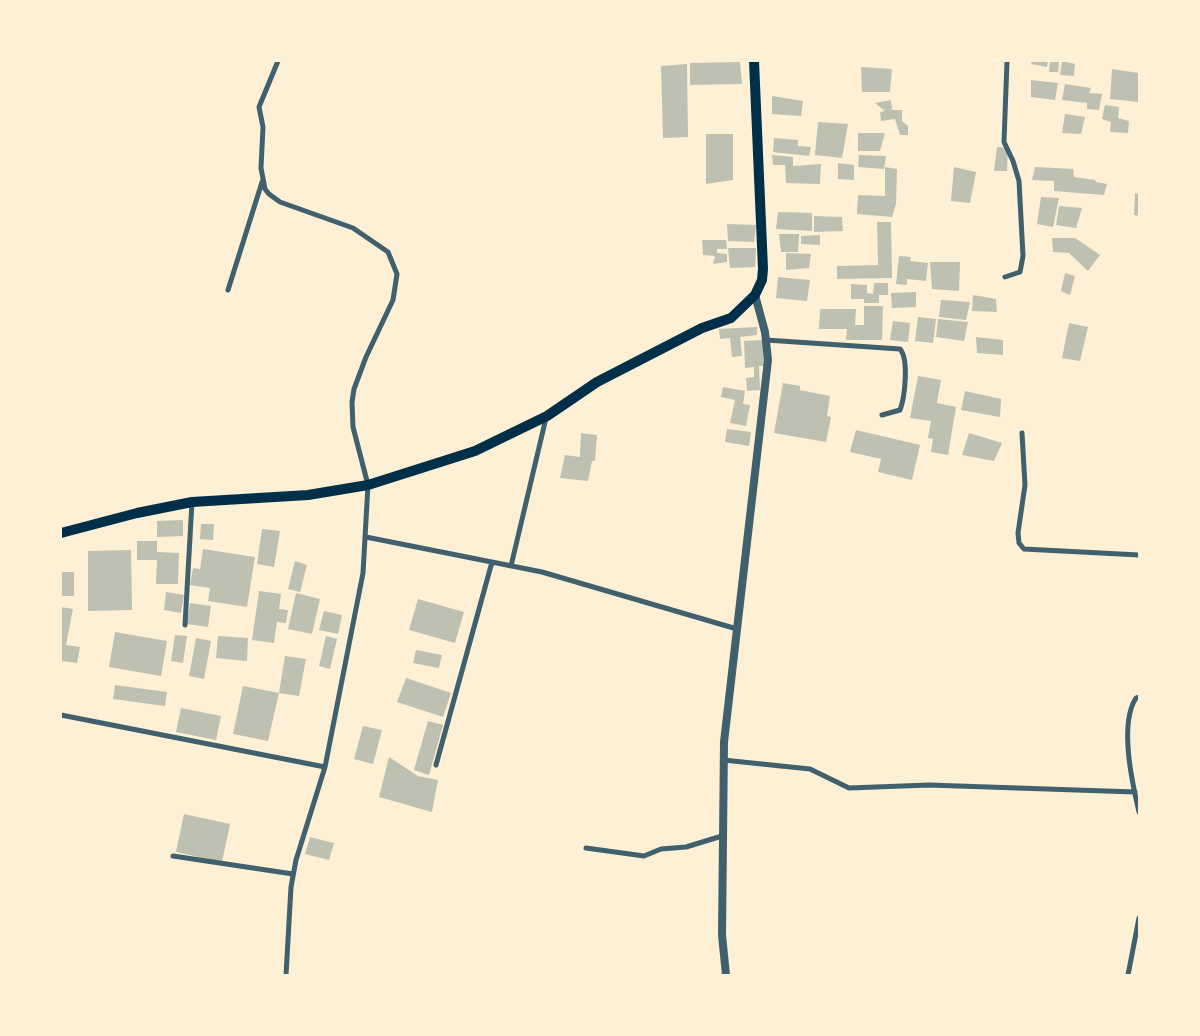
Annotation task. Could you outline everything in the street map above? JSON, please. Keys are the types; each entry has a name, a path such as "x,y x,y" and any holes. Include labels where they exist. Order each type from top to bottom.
{"main road":[{"path":"61,534 137,513 192,502 308,495 368,485 474,451 547,416 597,382 702,328 731,318 755,295 762,280 763,269 754,61"}],"street":[{"path":"228,290 263,179 263,127 259,107 278,61"},
{"path":"1005,277 1020,272 1023,256 1019,181 1004,142 1007,61"},
{"path":"263,179 269,194 280,202 354,228 388,252 394,263 397,280 393,300 366,357 354,389 352,402 353,428 368,485 363,573 325,767 293,874 288,909 286,975"},
{"path":"726,975 722,944 723,760 768,360 766,340 755,295"},
{"path":"766,340 900,349 904,353 904,400 900,410 882,415"},
{"path":"511,566 547,416"},
{"path":"1022,433 1025,485 1018,532 1019,543 1024,549 1139,556"},
{"path":"185,625 192,502"},
{"path":"366,537 542,572 737,629"},
{"path":"436,765 492,562"},
{"path":"1139,697 1130,707 1128,726 1131,777 1139,812"},
{"path":"61,715 325,767"},
{"path":"723,760 810,769 849,788 855,789 930,785 1134,792"},
{"path":"586,848 644,856 661,848 686,847 722,836"},
{"path":"173,856 293,874"},
{"path":"1128,975 1139,918"}],"building":[{"path":"1032,61 1048,61 1047,67 1031,64"},
{"path":"1050,61 1059,62 1058,72 1049,72"},
{"path":"1062,61 1075,64 1074,76 1060,75"},
{"path":"740,62 742,84 690,85 690,63"},
{"path":"687,64 688,137 663,138 661,66"},
{"path":"861,67 892,69 890,92 862,92"},
{"path":"1112,69 1139,73 1138,102 1110,99"},
{"path":"1031,80 1058,83 1055,100 1031,97"},
{"path":"1065,84 1091,88 1089,93 1102,94 1099,110 1087,109 1087,103 1062,100"},
{"path":"772,96 803,101 801,116 772,114"},
{"path":"891,100 892,110 902,110 902,121 908,126 908,135 900,135 895,119 881,121 880,112 885,111 875,103"},
{"path":"1105,105 1119,107 1118,118 1129,121 1128,133 1110,132 1111,122 1102,119"},
{"path":"1065,114 1085,117 1081,134 1062,133"},
{"path":"818,122 848,124 842,158 815,155"},
{"path":"858,133 885,133 880,151 858,151"},
{"path":"706,134 733,134 733,180 706,184"},
{"path":"774,138 798,140 798,146 811,147 809,156 773,152"},
{"path":"997,147 1008,148 1007,171 994,171"},
{"path":"772,155 793,157 793,166 821,164 820,184 786,183 785,165 773,165"},
{"path":"859,155 886,156 884,169 858,167"},
{"path":"838,163 854,165 854,180 838,179"},
{"path":"885,167 897,169 896,204 892,217 857,214 858,195 885,196"},
{"path":"954,167 976,172 970,203 951,201"},
{"path":"1035,167 1073,169 1074,177 1107,184 1104,195 1054,191 1054,181 1032,180"},
{"path":"1135,193 1139,194 1139,216 1134,215"},
{"path":"1041,197 1059,198 1053,227 1037,224"},
{"path":"1059,206 1082,208 1076,228 1056,225"},
{"path":"778,212 812,213 812,231 776,229"},
{"path":"814,216 842,217 843,231 814,232"},
{"path":"877,222 891,222 892,278 837,279 837,266 878,265"},
{"path":"727,224 756,225 754,242 728,241"},
{"path":"779,234 799,234 798,252 781,252"},
{"path":"820,235 820,245 801,244 801,236"},
{"path":"1052,238 1075,238 1100,255 1088,271 1069,253 1053,252"},
{"path":"702,240 726,240 727,249 717,249 717,253 727,254 727,262 713,264 715,256 703,255"},
{"path":"728,248 756,248 755,267 730,268"},
{"path":"786,253 811,254 809,268 786,270"},
{"path":"899,256 911,257 910,261 928,263 926,281 907,279 907,285 896,284"},
{"path":"930,262 960,262 959,291 932,289"},
{"path":"1065,273 1075,276 1070,295 1061,291"},
{"path":"778,277 810,280 807,301 776,298"},
{"path":"874,283 888,283 888,295 879,295 879,303 864,303 864,299 851,299 851,284 867,285 867,293 873,294"},
{"path":"916,292 916,307 892,308 891,293"},
{"path":"973,295 996,299 997,312 972,311"},
{"path":"941,300 970,302 966,320 939,317"},
{"path":"864,306 883,306 882,340 846,340 847,329 819,329 820,309 856,309 855,325 864,325"},
{"path":"918,317 936,319 933,343 915,341"},
{"path":"938,319 968,322 964,341 936,337"},
{"path":"893,321 910,323 908,342 890,340"},
{"path":"1069,323 1088,327 1080,361 1062,358"},
{"path":"757,327 757,335 740,337 742,356 732,357 730,338 720,339 719,329"},
{"path":"976,337 1003,340 1003,355 977,353"},
{"path":"764,340 764,366 759,366 760,390 747,391 746,378 754,377 754,367 745,368 744,341"},
{"path":"918,376 941,380 937,403 956,407 948,455 931,452 933,439 928,438 931,421 910,418"},
{"path":"783,383 800,386 800,390 830,396 827,416 831,417 826,442 774,433"},
{"path":"723,387 745,391 743,404 750,405 746,426 730,423 735,400 721,397"},
{"path":"965,391 1001,399 1000,417 961,410"},
{"path":"727,429 751,432 749,446 725,442"},
{"path":"856,430 920,445 912,480 878,472 881,459 850,452"},
{"path":"581,433 597,435 595,461 592,461 588,481 560,478 565,455 580,457"},
{"path":"969,433 1002,443 994,461 962,455"},
{"path":"183,520 183,536 157,537 157,521"},
{"path":"201,524 214,524 213,540 200,539"},
{"path":"262,529 280,531 274,567 257,564"},
{"path":"137,541 157,541 157,552 179,553 178,584 156,584 157,560 137,560"},
{"path":"203,549 255,557 247,607 208,601 210,588 190,585 193,568 200,569"},
{"path":"131,550 132,610 88,611 88,551"},
{"path":"295,561 307,565 300,592 288,589"},
{"path":"61,572 74,572 74,596 61,596"},
{"path":"259,591 281,594 279,609 288,610 286,623 277,622 274,643 252,640"},
{"path":"166,592 184,595 181,613 164,610"},
{"path":"296,593 320,599 312,634 288,629"},
{"path":"418,599 464,612 455,643 409,630"},
{"path":"190,603 211,606 208,627 187,624"},
{"path":"61,607 73,609 66,645 80,647 77,663 63,661 61,664"},
{"path":"324,611 342,615 338,634 319,630"},
{"path":"115,632 167,641 161,676 109,667"},
{"path":"175,635 187,636 183,663 171,661"},
{"path":"218,636 248,638 247,661 216,658"},
{"path":"326,636 337,639 330,669 319,666"},
{"path":"196,638 211,641 204,679 189,676"},
{"path":"416,650 442,655 439,668 413,663"},
{"path":"285,656 306,659 299,696 279,693"},
{"path":"406,678 451,693 443,717 397,702"},
{"path":"115,685 167,692 165,706 113,699"},
{"path":"243,686 279,693 268,741 233,734"},
{"path":"181,708 221,716 216,740 176,732"},
{"path":"428,721 443,725 429,775 414,770"},
{"path":"363,726 382,730 373,764 354,759"},
{"path":"389,757 418,776 438,780 432,812 379,797"},
{"path":"184,814 230,824 222,862 176,852"},
{"path":"310,837 334,843 329,860 305,854"}]}
